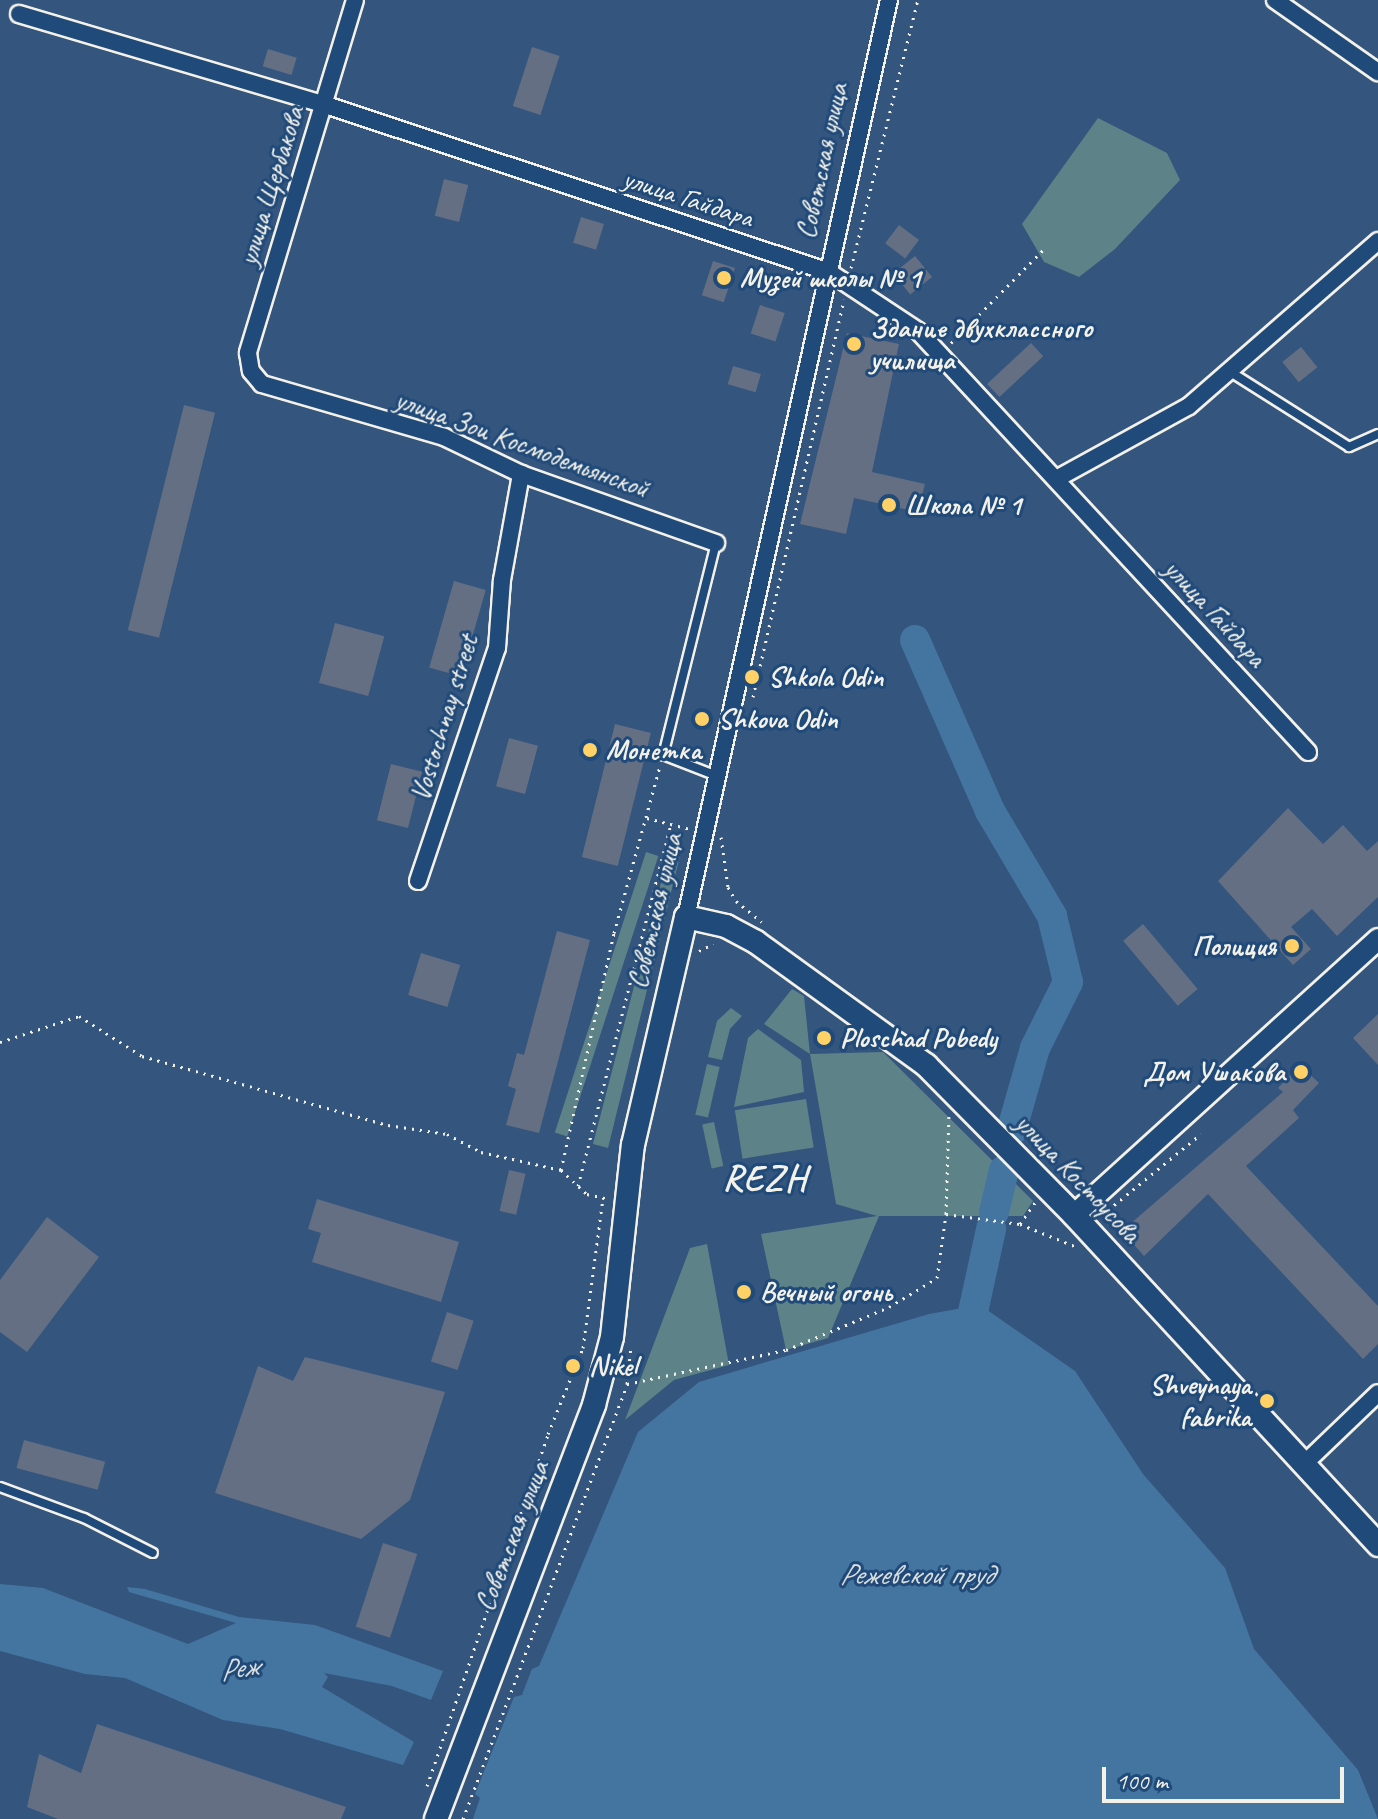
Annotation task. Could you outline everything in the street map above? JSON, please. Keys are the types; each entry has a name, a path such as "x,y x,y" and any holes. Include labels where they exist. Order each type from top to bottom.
{"main road":[{"name":"улица Костоусова","path":"686,917 726,926 756,942 849,1005 926,1065 1102,1244 1302,1466 1378,1545"},
{"name":"Советская улица","path":"436,1819 594,1405 612,1337 633,1145 686,917"}],"street":[{"name":"улица Щербакова","path":"262,384 251,371 248,353 355,0"},
{"name":"Советская улица","path":"686,917 889,0"},
{"path":"1275,0 1378,72"},
{"name":"улица Гайдара","path":"19,14 323,104 829,272 918,331 1058,478 1308,752"},
{"path":"1058,478 1189,406 1378,241"},
{"name":"улица Зои Космодемьянской","path":"262,384 444,437 521,474 716,543"},
{"name":"Vostochnay street","path":"418,881 497,648 502,580 521,474"},
{"path":"1074,1215 1378,939"},
{"path":"1302,1466 1378,1393"}],"lane":[{"path":"1229,371 1349,447 1378,434"},
{"path":"716,543 663,755 717,776"},
{"path":"0,1487 84,1518 153,1553"}],"path":[{"path":"752,698 847,284 918,0"},
{"path":"940,354 1044,249"},
{"path":"561,1170 663,755"},
{"path":"646,818 721,836 724,871 736,901 766,925"},
{"path":"578,1186 671,824"},
{"path":"695,966 699,951 719,943"},
{"path":"0,1042 79,1016 142,1056 388,1125 447,1134 481,1152 561,1170 578,1186 603,1198 583,1348 424,1793"},
{"path":"627,1384 786,1350 889,1307 937,1278 946,1214 950,1104 960,1114"},
{"path":"1101,1216 1201,1134"},
{"path":"946,1214 1020,1224 1092,1252 1102,1244"},
{"path":"463,1819 627,1384 631,1339"}],"green space":[{"path":"1098,118 1167,153 1180,180 1115,249 1079,277 1044,262 1022,224"},
{"path":"646,852 658,856 567,1137 555,1133"},
{"path":"669,852 680,856 608,1148 593,1144"},
{"path":"792,989 804,996 810,1054 764,1024"},
{"path":"731,1008 742,1016 730,1029 722,1060 708,1057 717,1021"},
{"path":"758,1029 801,1060 804,1092 734,1107 748,1038"},
{"path":"883,1052 1033,1201 1023,1216 879,1216 828,1338 786,1350 761,1234 877,1216 836,1204 810,1054"},
{"path":"707,1064 720,1067 708,1118 695,1115"},
{"path":"806,1099 814,1147 743,1159 735,1110"},
{"path":"714,1122 723,1166 712,1169 702,1124"},
{"path":"707,1244 729,1365 674,1380 625,1420 690,1248"}],"water":[{"name":"Режевской пруд","path":"980,1305 1075,1371 1143,1474 1225,1568 1254,1649 1358,1770 1378,1819 473,1819 480,1798 475,1794 514,1697 522,1695 532,1669 539,1666 638,1432 699,1382 929,1314"},
{"name":"Реж","path":"0,1584 43,1588 188,1644 236,1623 129,1592 127,1587 145,1589 239,1617 315,1625 443,1671 431,1700 392,1686 324,1673 328,1677 322,1687 414,1742 403,1765 280,1729 223,1720 125,1678 85,1674 0,1651"}],"building":[{"path":"532,47 560,56 540,115 513,106"},
{"path":"268,49 297,58 291,75 263,66"},
{"path":"444,179 468,185 459,222 435,216"},
{"path":"581,217 604,224 596,250 573,243"},
{"path":"899,225 919,240 905,258 885,243"},
{"path":"915,256 932,277 910,295 893,274"},
{"path":"713,261 735,268 724,302 702,295"},
{"path":"760,305 785,313 775,342 751,334"},
{"path":"847,333 899,344 872,472 925,484 918,512 854,498 846,534 800,524"},
{"path":"1031,343 1043,356 999,397 987,384"},
{"path":"1301,347 1317,367 1299,382 1282,362"},
{"path":"733,366 761,374 756,392 728,384"},
{"path":"184,405 215,413 159,638 128,630"},
{"path":"454,581 486,590 461,677 429,668"},
{"path":"335,623 384,636 368,696 319,683"},
{"path":"615,724 651,733 618,866 582,857"},
{"path":"509,738 538,746 525,794 496,786"},
{"path":"391,764 422,772 408,828 377,820"},
{"path":"1288,808 1323,844 1343,825 1367,851 1378,841 1378,897 1337,936 1312,909 1291,927 1311,949 1293,965 1218,881"},
{"path":"1143,924 1198,989 1178,1006 1123,941"},
{"path":"557,931 590,940 539,1133 506,1125 516,1089 508,1086 517,1053 524,1055"},
{"path":"421,953 460,965 447,1007 408,995"},
{"path":"1378,1014 1378,1065 1353,1038"},
{"path":"1300,1065 1319,1083 1293,1110 1299,1118 1246,1166 1378,1306 1378,1344 1363,1359 1208,1194 1144,1256 1122,1231 1283,1092 1278,1088"},
{"path":"509,1170 526,1174 516,1215 500,1211"},
{"path":"317,1199 459,1242 441,1302 312,1262 321,1233 308,1229"},
{"path":"47,1217 99,1257 27,1352 0,1332 0,1280"},
{"path":"447,1312 474,1321 458,1370 431,1361"},
{"path":"305,1357 445,1392 410,1500 361,1539 215,1493 258,1366 293,1381"},
{"path":"24,1440 105,1462 98,1490 16,1468"},
{"path":"383,1543 417,1554 390,1638 356,1627"},
{"path":"97,1724 346,1807 341,1819 58,1819 27,1807 39,1754 81,1773"}],"waterway":[{"path":"915,640 990,811 1052,916 1068,982 1035,1048 1011,1132"},
{"path":"994,1212 1004,1170"},
{"path":"966,1344 991,1229"}],"place":[{"name":"Музей школы № 1","path":"724,278"},
{"name":"Здание двухклассного училища","path":"854,344"},
{"name":"Школа № 1","path":"889,505"},
{"name":"Shkola Odin","path":"752,677"},
{"name":"Shkova Odin","path":"702,719"},
{"name":"Монетка","path":"590,750"},
{"name":"Полиция","path":"1292,946"},
{"name":"Ploschad Pobedy","path":"824,1038"},
{"name":"Дом Ушакова","path":"1301,1072"},
{"name":"Вечный огонь","path":"744,1292"},
{"name":"Nikel","path":"573,1366"},
{"name":"Shveynaya fabrika","path":"1267,1401"}],"district":[{"name":"REZH","path":"765,1179"}]}
